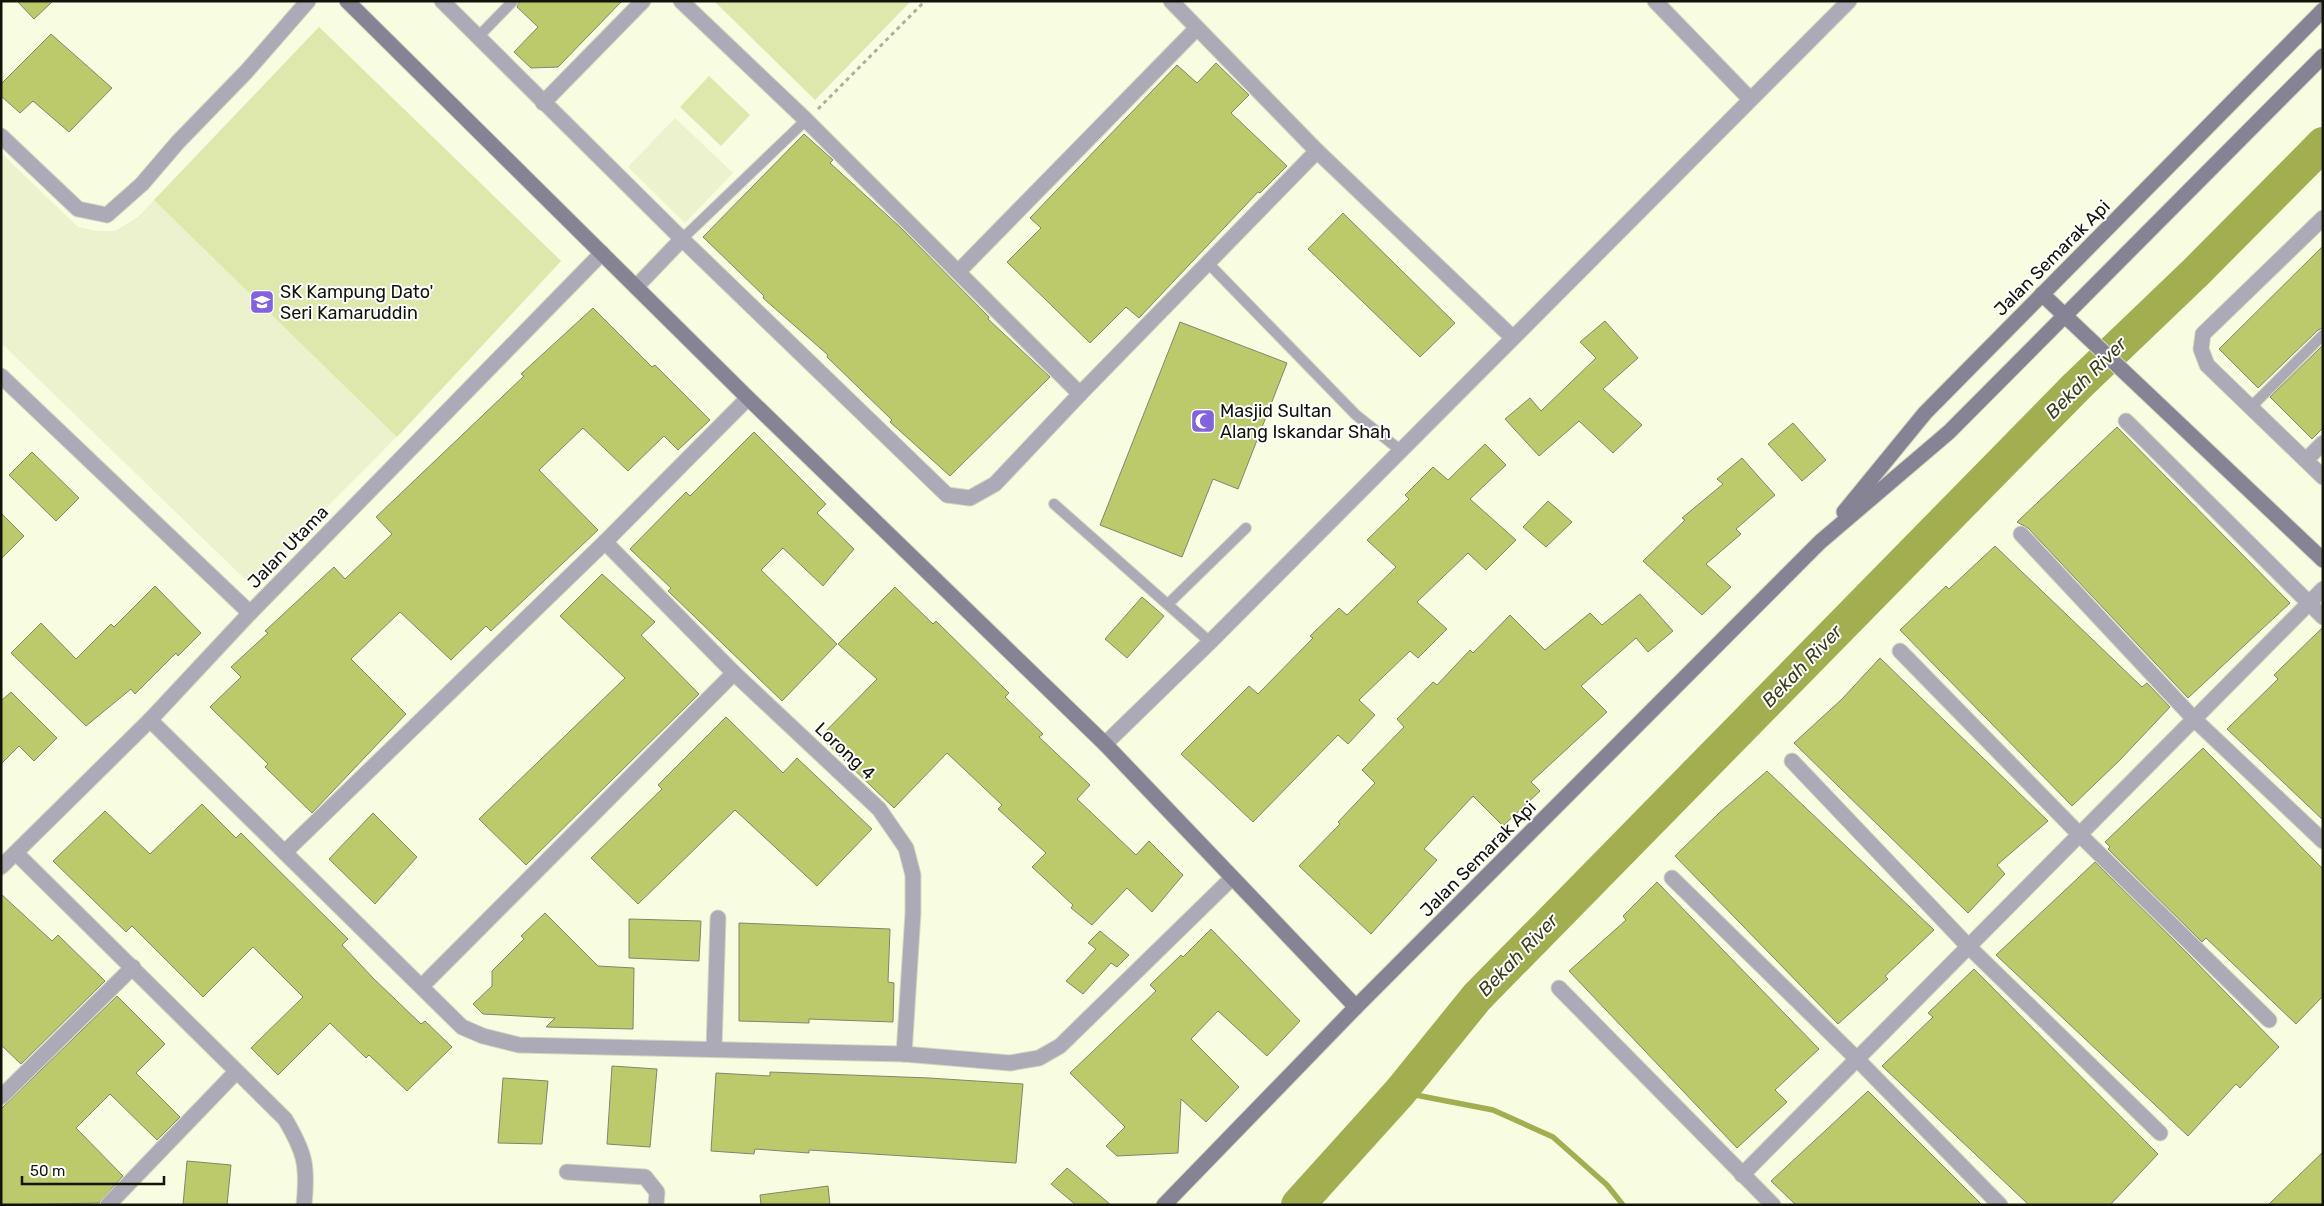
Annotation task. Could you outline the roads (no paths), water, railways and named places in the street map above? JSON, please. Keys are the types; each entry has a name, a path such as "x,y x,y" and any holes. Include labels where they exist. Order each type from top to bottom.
{"street":[{"path":"1,136 78,208 107,214 142,184 178,142 246,72 308,1"},
{"path":"347,1 748,398 1105,744 1231,879 1356,1007"},
{"path":"442,1 682,240 947,495 970,498 995,484 1317,151"},
{"path":"543,103 643,1"},
{"path":"681,1 806,120 1080,394"},
{"path":"1171,1 1317,151 1512,337"},
{"path":"1655,1 1750,99"},
{"path":"1105,744 1210,642 1849,1"},
{"name":"Jalan Semarak Api","path":"1820,542 1924,413 2323,10"},
{"path":"959,271 1197,28"},
{"name":"Jalan Semarak Api","path":"1164,1205 1356,1007 1820,542 1949,432 2323,56"},
{"path":"2323,218 2203,334 2201,350 2207,365 2323,477"},
{"path":"636,287 682,240"},
{"name":"Jalan Utama","path":"1,867 150,720 250,613 602,253"},
{"path":"2042,294 2323,560"},
{"path":"4,385 250,613"},
{"path":"285,852 605,542 748,398"},
{"path":"2126,422 2323,617"},
{"path":"2306,460 2323,443"},
{"path":"2021,534 2194,719 2323,841"},
{"name":"Lorong 4","path":"605,542 734,673 879,809 906,848 914,875 914,913 904,1054"},
{"path":"1742,1175 2323,589"},
{"path":"1900,651 2079,834 2269,1020"},
{"path":"422,986 734,673"},
{"path":"150,720 462,1027 498,1041 519,1045 904,1054 1010,1063 1039,1058 1060,1046 1231,879"},
{"path":"1792,761 1968,946 2160,1133"},
{"path":"16,853 285,1119 302,1148 307,1176 304,1205"},
{"path":"1672,878 1856,1058 2000,1205"},
{"path":"714,1049 718,918"},
{"path":"1,1097 133,968"},
{"path":"1559,988 1772,1205"},
{"path":"115,1202 236,1072"},
{"path":"567,1172 645,1177 656,1192 656,1205"}],"lane":[{"path":"478,37 513,1"},
{"path":"682,240 806,120"},
{"path":"1208,263 1356,416 1400,450"},
{"path":"2251,407 2323,335"},
{"path":"1054,504 1210,642"},
{"path":"1168,604 1246,528"}],"waterway":[{"name":"Bekah River","path":"1298,1205 1400,1092 1477,997 2077,386 2196,272 2323,144"},
{"path":"1400,1092 1493,1110 1553,1137 1607,1185 1623,1205"}],"place":[{"name":"SK Kampung Dato' Seri Kamaruddin","path":"262,302"},
{"name":"Masjid Sultan Alang Iskandar Shah","path":"1203,421"}]}
